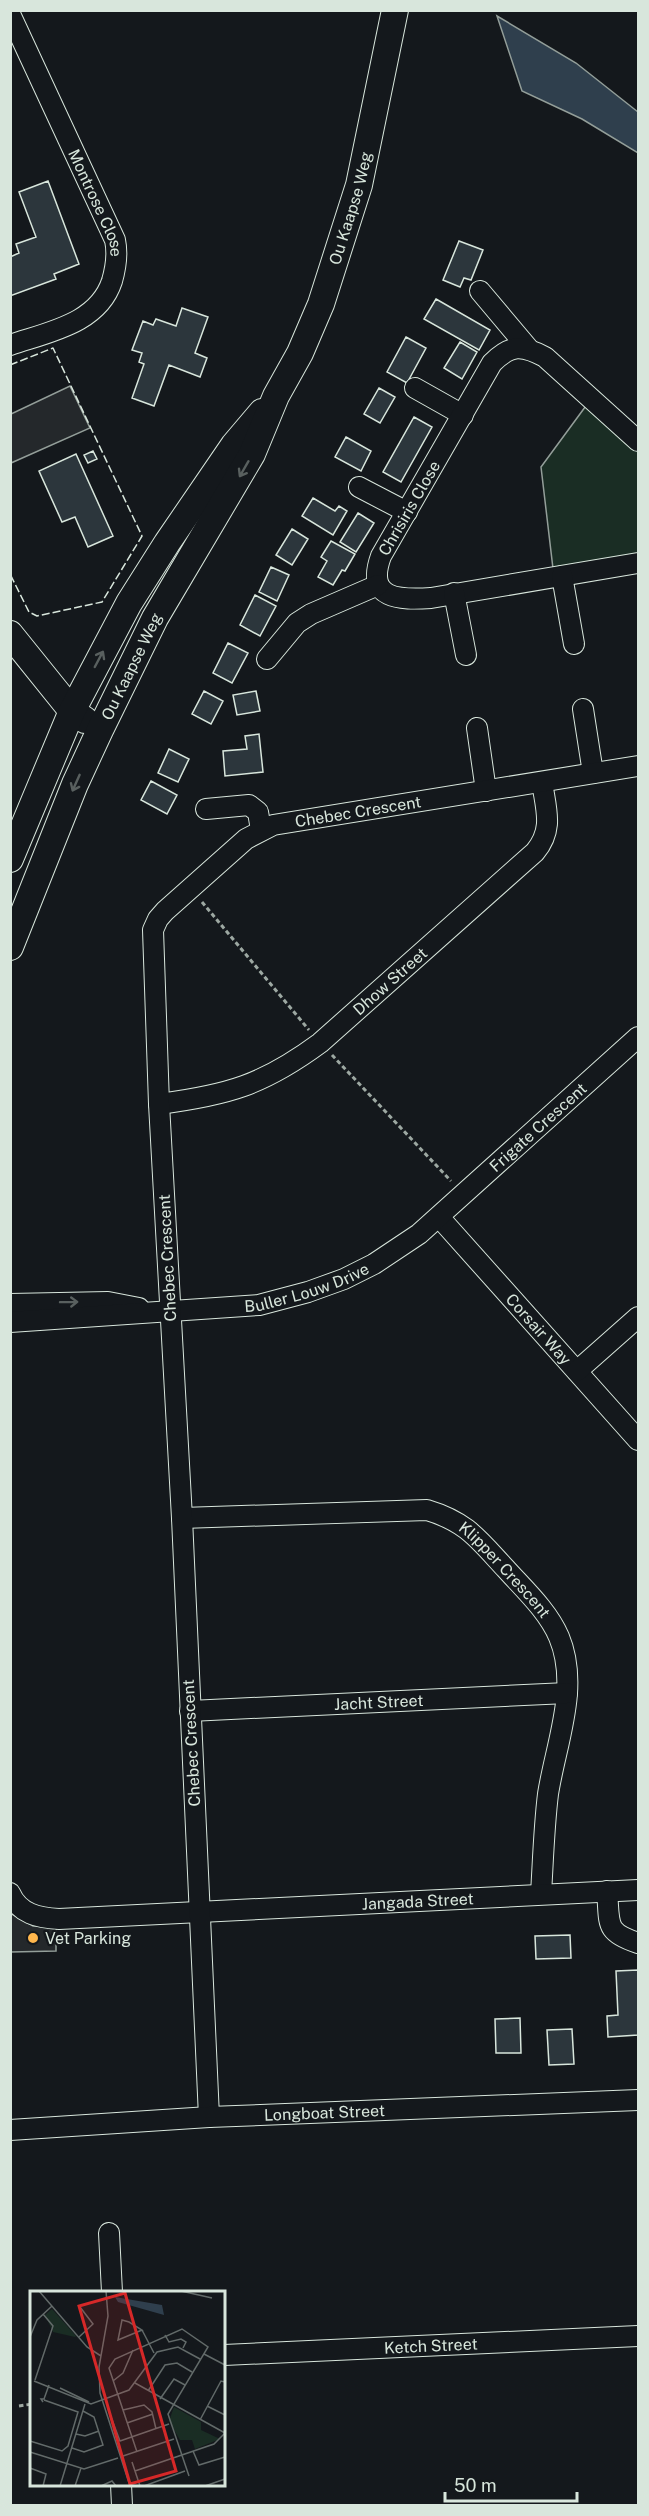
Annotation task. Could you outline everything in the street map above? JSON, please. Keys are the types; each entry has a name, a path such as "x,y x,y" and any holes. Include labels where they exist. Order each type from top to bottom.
{"main road":[{"name":"Ou Kaapse Weg","path":"10,947 75,784 100,730 156,618 252,454 276,396 300,352 342,244 359,184 395,10"},
{"name":"Ou Kaapse Weg","path":"10,859 72,711 129,603 234,445 276,396"},
{"path":"10,634 72,711 100,730"}],"street":[{"name":"Montrose Close","path":"10,14 115,240 117,251 110,285 91,313 76,322 10,345"},
{"path":"480,291 528,348 545,357 639,441"},
{"name":"Chrisiris Close","path":"378,585 376,570 381,556 492,363 501,354 515,348 528,348"},
{"path":"415,388 463,415"},
{"path":"359,487 407,513"},
{"path":"267,659 297,623 311,614 378,585 390,596 400,600 639,563"},
{"path":"562,576 574,644"},
{"path":"454,593 466,655"},
{"path":"584,709 594,773"},
{"path":"477,728 486,791"},
{"name":"Chebec Crescent","path":"209,2117 182,1518 163,1311 153,930 165,911 246,839 261,830 285,823 639,766"},
{"name":"Dhow Street","path":"159,1104 201,1098 257,1082 292,1064 320,1043 535,852 544,841 547,831 542,782"},
{"path":"206,809 249,805 258,812 261,830"},
{"name":"Frigate Crescent","path":"439,1217 639,1037"},
{"name":"Buller Louw Drive","path":"10,1322 259,1305 308,1292 344,1279 374,1264 419,1234 439,1217"},
{"name":"Corsair Way","path":"439,1217 639,1440"},
{"name":"Buller Louw Drive","path":"10,1304 108,1302 163,1311"},
{"path":"577,1371 639,1317"},
{"name":"Klipper Crescent","path":"182,1518 402,1509 427,1510 451,1517 473,1533 549,1618 559,1635 564,1653 567,1693 549,1792 541,1894"},
{"name":"Jacht Street","path":"190,1711 567,1693"},
{"name":"Jangada Street","path":"10,1893 22,1909 42,1918 59,1919 639,1890"},
{"path":"607,1891 611,1929 618,1935 639,1943"},
{"name":"Longboat Street","path":"10,2130 209,2117 639,2100"},
{"path":"109,2233 111,2291"},
{"name":"Ketch Street","path":"225,2355 639,2336"},
{"path":"121,2486 122,2505"}],"path":[{"path":"19,2406 30,2404"}],"green space":[{"path":"591,399 638,447 638,562 554,577 541,467"}],"shaded area":[{"path":"70,386 90,428 11,463 11,414"},
{"name":"Vet Parking","path":"10,1913 33,1926 56,1926 56,1951 11,1952"}],"water":[{"path":"497,16 576,63 638,112 638,153 582,119 522,91"}],"building":[{"path":"48,181 79,264 54,274 56,279 10,296 10,257 19,253 16,244 36,237 19,192"},
{"path":"459,241 483,250 471,280 464,278 460,287 443,280"},
{"path":"436,299 490,330 479,350 424,319"},
{"path":"182,308 208,317 195,353 207,358 200,377 169,365 154,406 132,398 144,364 139,362 142,353 132,350 143,321 153,325 156,319 176,326"},
{"path":"406,337 426,348 407,383 387,372"},
{"path":"460,342 477,352 462,379 444,368"},
{"path":"379,388 395,397 380,423 364,414"},
{"path":"414,417 432,427 401,482 383,472"},
{"path":"346,437 371,451 361,471 335,457"},
{"path":"93,451 97,459 88,463 84,455"},
{"path":"76,454 113,536 88,547 75,517 62,522 39,471"},
{"path":"313,498 335,511 339,506 347,511 333,535 302,516"},
{"path":"358,513 374,523 356,552 340,542"},
{"path":"292,529 308,539 292,565 276,555"},
{"path":"331,541 355,554 333,585 318,577 327,561 321,557"},
{"path":"271,567 289,575 277,601 259,592"},
{"path":"255,595 276,606 260,636 240,625"},
{"path":"228,643 248,653 232,683 213,673"},
{"path":"204,691 223,701 211,724 192,714"},
{"path":"256,691 260,711 237,715 233,695"},
{"path":"259,734 263,772 225,776 223,751 247,749 245,736"},
{"path":"169,749 189,759 178,782 158,773"},
{"path":"151,781 177,795 167,814 141,800"},
{"path":"570,1935 571,1958 536,1959 535,1936"},
{"path":"638,1970 638,2035 608,2037 607,2016 618,2015 616,1971"},
{"path":"520,2018 521,2053 496,2053 495,2019"},
{"path":"572,2029 574,2064 549,2065 547,2030"}],"fence":[{"path":"10,365 53,348 142,536 102,602 37,616 29,612 10,574"}],"place":[{"name":"Vet Parking","path":"33,1938"}]}
